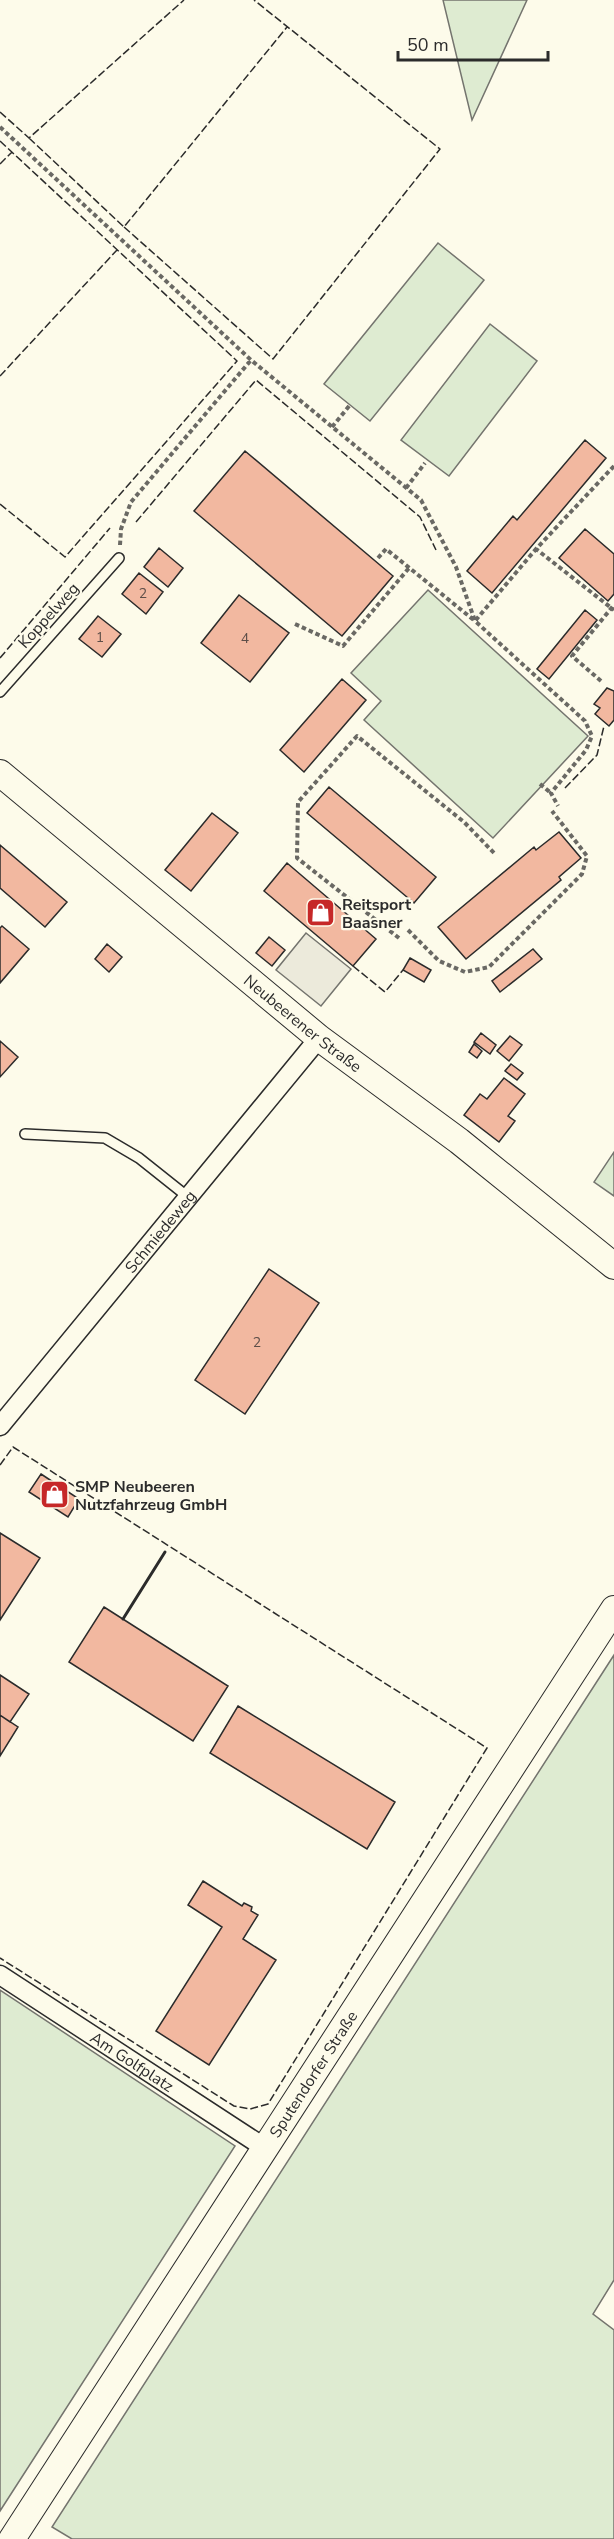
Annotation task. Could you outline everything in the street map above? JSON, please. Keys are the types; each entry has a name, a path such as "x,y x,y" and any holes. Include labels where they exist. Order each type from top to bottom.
{"main road":[{"name":"Neubeerener Straße","path":"0,772 319,1038 459,1140 614,1266"},
{"name":"Sputendorfer Straße","path":"12,2539 614,1609"}],"street":[{"name":"Schmiedeweg","path":"0,1426 319,1038"},
{"name":"Am Golfplatz","path":"0,1975 265,2148"}],"lane":[{"name":"Koppelweg","path":"0,692 119,558"},
{"path":"25,1134 105,1138 139,1158 188,1197"}],"path":[{"path":"0,127 251,360 421,500 456,567 475,621"},
{"path":"119,558 121,529 131,502 251,360"},
{"path":"332,427 350,405"},
{"path":"406,488 425,463"},
{"path":"475,621 536,549 614,466"},
{"path":"378,558 387,549 475,621 585,721 592,736 586,750 550,793"},
{"path":"536,549 613,608 572,656 601,681"},
{"path":"295,624 343,646 409,568"},
{"path":"399,938 297,858 298,802 357,736 464,822 495,854"},
{"path":"540,784 550,793 558,806"},
{"path":"408,930 439,961 465,972 489,967 582,874 587,855 552,811"}],"green space":[{"path":"443,0 527,0 472,120"},
{"path":"438,243 484,280 370,421 324,384"},
{"path":"490,324 537,361 449,476 401,440"},
{"path":"428,590 588,736 493,838 364,720 381,701 351,673"},
{"path":"614,1152 614,1196 594,1182"},
{"path":"614,1655 614,2280 593,2314 614,2330 614,2539 72,2539 52,2527"},
{"path":"0,1990 235,2146 0,2511"}],"shaded area":[{"path":"306,933 351,969 321,1006 276,970"}],"building":[{"path":"585,440 606,458 492,593 467,571 513,516 517,520"},
{"path":"245,451 393,576 342,636 194,511"},
{"path":"585,529 614,554 614,594 608,601 559,558"},
{"path":"159,548 183,568 168,587 144,567"},
{"path":"139,573 163,592 146,614 122,594"},
{"path":"239,595 289,633 250,682 201,643"},
{"path":"585,610 597,620 549,679 537,669"},
{"path":"98,616 121,634 102,657 79,639"},
{"path":"342,679 366,700 304,772 280,750"},
{"path":"607,688 614,691 614,720 609,726 595,714 600,708 594,704"},
{"path":"329,787 436,877 414,903 307,813"},
{"path":"212,813 238,833 191,891 165,870"},
{"path":"559,832 581,858 559,877 561,880 466,959 438,927 534,847 536,850"},
{"path":"0,845 67,902 45,927 0,888"},
{"path":"287,863 376,939 353,966 264,891"},
{"path":"2,926 29,949 0,983 0,928"},
{"path":"269,937 285,950 272,966 256,953"},
{"path":"107,944 122,957 109,972 95,959"},
{"path":"533,949 542,959 500,992 492,981"},
{"path":"410,958 431,970 424,982 403,970"},
{"path":"481,1033 496,1045 490,1054 474,1042"},
{"path":"510,1036 522,1045 509,1061 497,1051"},
{"path":"0,1041 18,1057 0,1077"},
{"path":"474,1044 482,1051 477,1058 469,1052"},
{"path":"511,1064 523,1073 517,1080 505,1071"},
{"path":"504,1078 525,1094 508,1116 515,1121 499,1142 464,1115 480,1094 487,1099"},
{"path":"269,1269 319,1303 245,1414 195,1380"},
{"name":"SMP Neubeeren Nutzfahrzeug GmbH","path":"41,1474 79,1499 68,1517 29,1492"},
{"path":"0,1533 40,1558 0,1620"},
{"path":"104,1607 228,1686 193,1741 69,1662"},
{"path":"0,1675 29,1694 10,1722 0,1715"},
{"path":"238,1706 395,1802 367,1849 210,1753"},
{"path":"0,1715 18,1727 0,1756"},
{"path":"203,1881 242,1906 244,1903 252,1907 251,1911 258,1915 243,1939 276,1960 209,2065 156,2031 222,1927 188,1905"}],"fence":[{"path":"0,112 29,138 184,0"},
{"path":"124,227 273,359 440,149 254,0"},
{"path":"29,138 124,227 287,27"},
{"path":"0,141 237,361 65,557 0,504"},
{"path":"0,164 12,152"},
{"path":"0,376 117,250"},
{"path":"136,522 256,380 420,517 436,550"},
{"path":"0,658 110,528"},
{"path":"565,788 597,755 604,726"},
{"path":"353,966 385,992 403,970"},
{"path":"0,1465 13,1447 487,1748 268,2104 250,2109 234,2106 0,1958"}],"wall":[{"path":"123,1619 165,1552"}],"place":[{"name":"Reitsport Baasner","path":"321,913"},
{"name":"SMP Neubeeren Nutzfahrzeug GmbH","path":"54,1495"}]}
